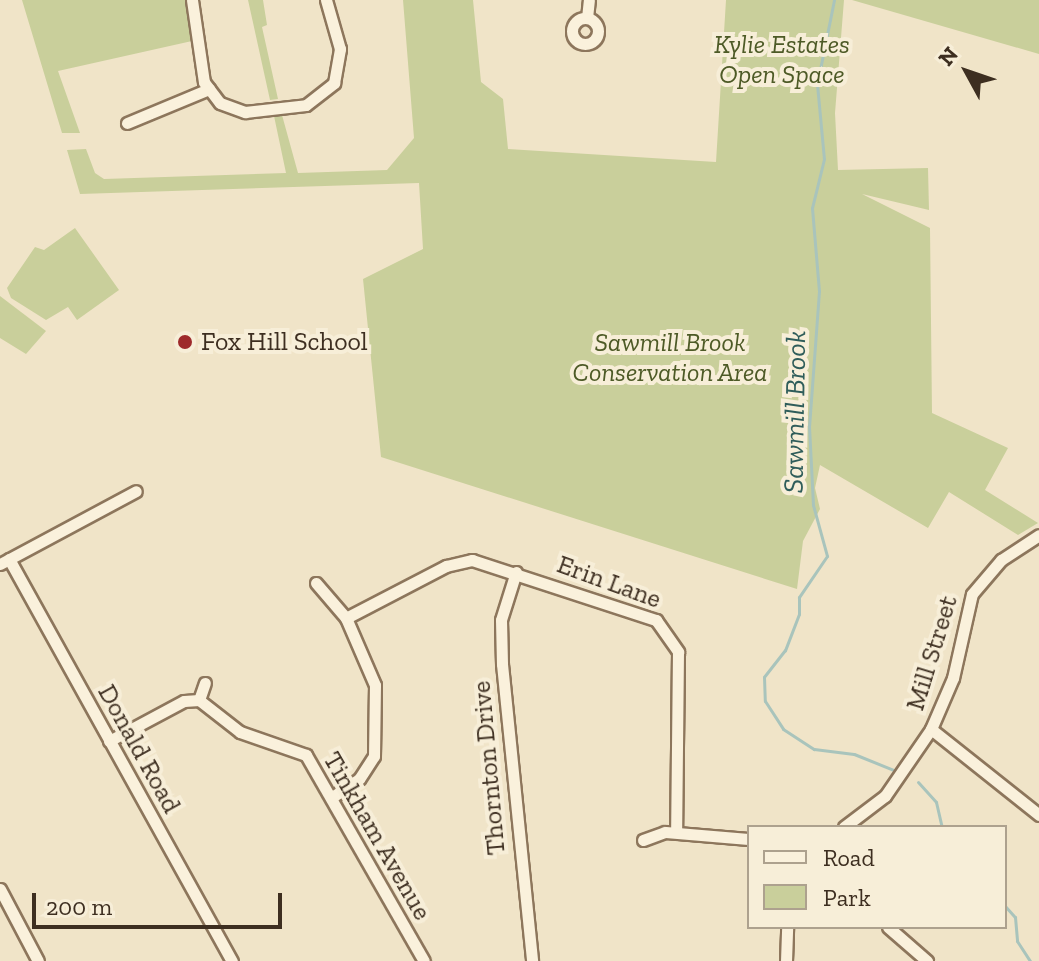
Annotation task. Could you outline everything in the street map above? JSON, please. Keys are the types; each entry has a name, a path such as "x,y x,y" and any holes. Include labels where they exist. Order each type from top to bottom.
{"street":[{"path":"192,0 209,89 231,111 245,112 285,110 320,96 334,83 340,49 326,0"},
{"path":"587,18 589,0"},
{"path":"127,123 209,89"},
{"path":"4,561 136,491"},
{"name":"Mill Street","path":"847,825 880,802 931,729 953,678 972,594 1001,560 1039,535"},
{"name":"Erin Lane","path":"346,618 461,560 482,561 646,614 672,636 678,659 676,832"},
{"name":"Donald Road","path":"4,561 232,961"},
{"name":"Thornton Drive","path":"516,572 501,620 502,664 532,961"},
{"path":"316,583 346,618 372,671 378,742 362,776 332,797"},
{"path":"109,741 184,701 199,700 205,683"},
{"name":"Tinkham Avenue","path":"199,700 240,732 303,753 332,797 424,961"},
{"path":"931,729 1039,815"},
{"path":"643,840 676,832 747,839"},
{"path":"0,889 38,961"},
{"path":"786,961 787,929"},
{"path":"890,929 927,961"}],"green space":[{"path":"22,0 185,0 192,41 58,71 80,133 62,133"},
{"path":"248,0 263,0 267,25 262,27 278,99 270,100"},
{"name":"Sawmill Brook Conservation Area","path":"403,0 473,0 481,82 503,99 508,149 716,162 726,0 844,0 835,113 838,170 928,168 929,210 862,194 930,228 932,413 1008,448 985,490 1038,523 1018,535 949,492 928,528 820,465 815,488 820,509 803,541 797,589 381,457 363,279 423,249 419,183 80,194 67,150 86,149 95,173 104,179 286,173 274,116 282,115 298,173 387,170 414,138"},
{"path":"852,0 1039,0 1039,54"},
{"path":"75,228 119,290 77,320 68,307 46,320 11,298 7,288 35,247 44,250"},
{"path":"0,296 46,331 26,354 0,338"}],"waterway":[{"name":"Sawmill Brook","path":"834,0 817,84 824,159 812,208 819,291 809,426 813,505 827,556 799,597 799,614 785,650 764,677 765,701 783,729 814,749 854,754 896,771"},
{"name":"Sawmill Brook","path":"918,782 936,802 942,825"},
{"name":"Sawmill Brook","path":"1007,908 1015,917 1017,941 1030,961"}],"place":[{"name":"Fox Hill School","path":"185,342"}],"park label":[{"name":"Kylie Estates Open Space","path":"782,60"}]}
